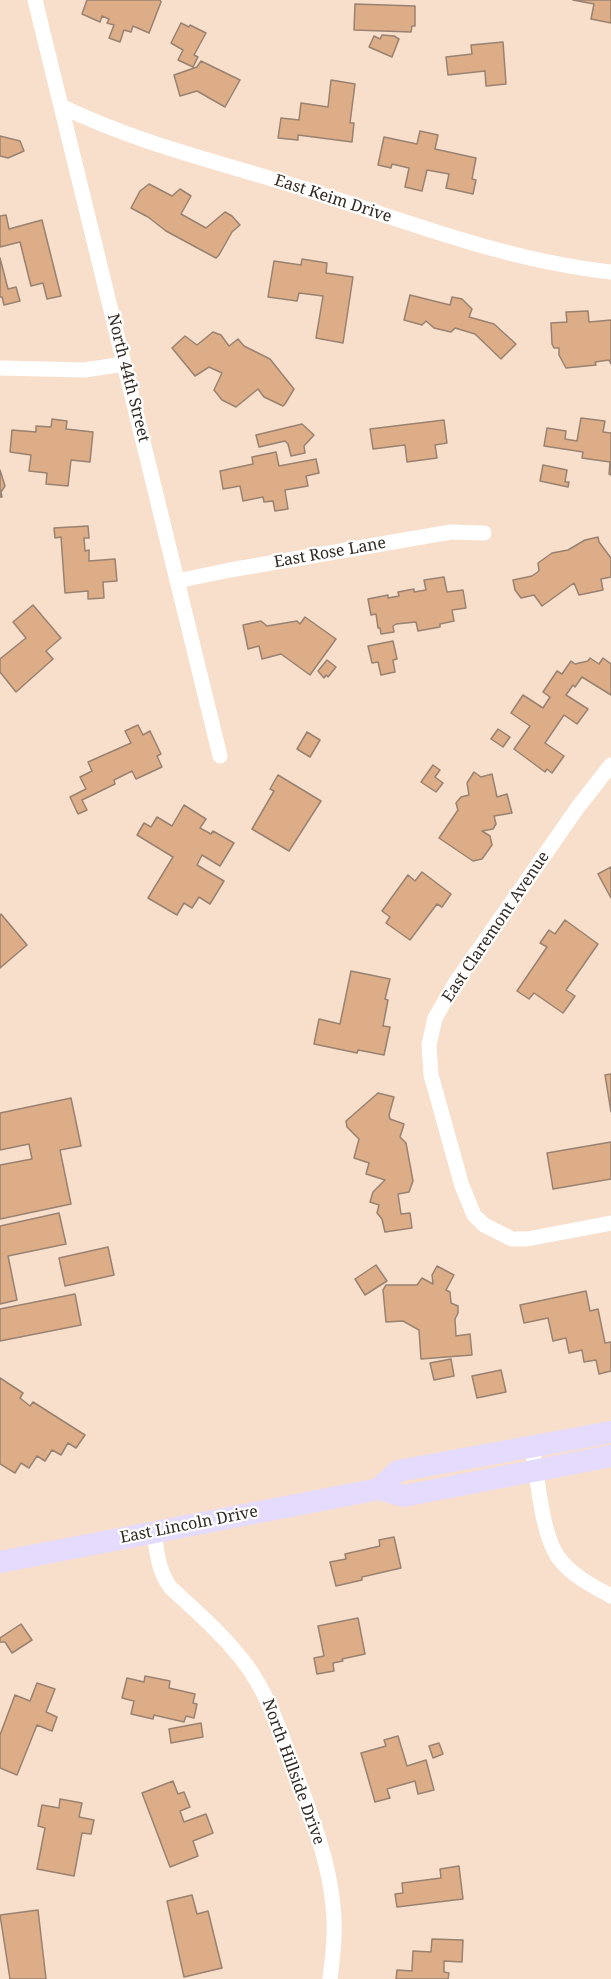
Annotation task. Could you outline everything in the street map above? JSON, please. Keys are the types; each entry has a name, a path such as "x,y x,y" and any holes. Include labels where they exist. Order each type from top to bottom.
{"main road":[{"name":"East Lincoln Drive","path":"379,1489 398,1471 611,1432"},
{"name":"East Lincoln Drive","path":"0,1562 379,1489 403,1496 611,1456"}],"street":[{"name":"North 44th Street","path":"35,0 220,756"},
{"name":"East Keim Drive","path":"61,106 135,138 312,191 495,251 611,272"},
{"path":"0,368 85,370 124,364"},
{"name":"East Rose Lane","path":"177,581 450,532 484,533"},
{"name":"East Claremont Avenue","path":"611,765 578,807 456,982 435,1018 429,1045 431,1075 462,1186 474,1215 484,1225 512,1239 527,1239 611,1223"},
{"path":"532,1447 543,1516 549,1538 558,1557 587,1583 611,1596"},
{"name":"North Hillside Drive","path":"154,1532 164,1580 225,1639 245,1664 259,1684 285,1743 315,1830 330,1884 334,1919 330,1979"}],"building":[{"path":"87,0 160,0 161,2 149,33 133,26 131,32 124,30 120,42 109,38 114,25 107,23 109,19 102,16 100,22 82,14"},
{"path":"573,0 611,0 611,23 591,19 594,4"},
{"path":"355,4 415,6 415,26 412,26 411,32 354,30"},
{"path":"181,23 206,33 194,55 198,57 193,67 178,60 183,50 171,43"},
{"path":"382,35 399,39 392,57 369,47 374,36 380,39"},
{"path":"503,42 506,84 486,86 485,71 448,75 446,57 472,54 471,45"},
{"path":"201,61 240,80 225,107 197,91 180,96 174,75 197,67"},
{"path":"331,80 355,84 350,123 354,123 352,142 298,135 298,140 278,138 281,118 299,120 301,103 328,107"},
{"path":"420,131 438,135 435,149 476,158 472,179 476,180 473,194 446,188 449,174 427,170 422,191 405,187 409,168 392,164 391,168 378,165 384,137 417,144"},
{"path":"0,136 20,141 24,151 8,158 0,156"},
{"path":"149,184 172,196 180,189 191,196 181,214 206,228 225,212 232,216 240,225 232,232 216,258 166,231 148,217 131,208 140,191"},
{"path":"6,215 9,229 42,220 61,296 47,299 43,283 31,286 20,242 0,247 0,216"},
{"path":"0,258 8,289 16,287 20,301 4,305 0,297"},
{"path":"302,259 327,263 326,273 353,277 343,343 316,338 323,296 299,293 297,301 268,297 274,261 301,265"},
{"path":"410,295 450,305 452,297 462,299 472,309 469,317 494,324 516,344 501,359 475,334 455,328 451,332 434,328 426,321 422,325 404,320"},
{"path":"588,311 589,322 611,320 611,364 609,360 595,362 596,365 566,368 559,355 559,348 554,348 552,344 551,323 567,322 566,312"},
{"path":"213,332 221,335 229,346 238,339 244,346 270,359 294,389 283,406 264,397 258,389 236,407 222,400 214,390 222,373 209,367 195,376 172,348 185,336 197,345"},
{"path":"581,418 605,421 603,432 611,433 611,475 609,474 610,462 582,458 583,452 544,446 547,428 566,431 565,439 577,441"},
{"path":"52,419 67,421 66,429 93,432 90,462 71,460 68,486 46,484 47,473 29,471 31,455 10,452 12,430 36,432 36,426 51,427"},
{"path":"444,420 447,443 435,445 437,458 407,462 405,445 373,449 370,429"},
{"path":"302,424 314,435 304,446 305,453 291,456 285,441 259,447 256,435"},
{"path":"276,452 279,466 316,459 319,473 306,476 308,486 285,490 288,509 275,511 273,501 264,502 263,497 243,501 240,486 223,489 220,471 253,464 252,457"},
{"path":"543,465 567,470 565,482 569,482 568,487 540,481"},
{"path":"0,470 5,486 1,492 2,497 0,497"},
{"path":"88,526 89,538 84,538 85,551 89,550 89,561 115,559 117,581 103,582 104,598 88,599 88,591 65,593 61,537 55,538 54,528"},
{"path":"598,537 611,558 611,577 601,579 603,590 579,595 574,583 542,606 534,595 521,598 515,590 513,580 532,576 539,571 538,563 552,553 568,550 585,540"},
{"path":"444,577 447,592 463,590 466,608 452,610 454,621 440,624 440,627 418,631 416,622 396,624 393,626 394,632 381,634 376,614 371,615 368,599 388,595 388,598 399,596 398,592 414,589 414,592 426,590 424,580"},
{"path":"33,605 61,638 46,651 53,659 16,692 0,672 0,659 26,638 13,622"},
{"path":"305,617 336,639 310,675 281,654 262,659 259,646 248,649 243,625 261,621 267,626 297,621 300,624"},
{"path":"393,641 397,659 393,660 395,672 381,675 378,662 372,663 368,646"},
{"path":"590,658 599,664 603,658 611,664 611,695 582,677 575,687 573,685 566,695 588,709 577,724 564,715 545,743 564,756 552,773 547,769 545,772 514,749 530,726 511,713 523,695 543,708 550,697 543,692 557,671 562,674 571,661 575,664 588,661"},
{"path":"327,660 336,667 328,677 326,675 324,678 318,671"},
{"path":"138,725 143,735 150,731 161,754 157,756 162,767 136,779 132,771 114,780 115,784 82,800 87,810 78,814 70,797 86,789 80,777 92,771 88,762 131,743 125,731"},
{"path":"498,729 510,737 503,747 491,739"},
{"path":"307,732 320,740 310,757 297,749"},
{"path":"433,765 440,770 435,777 443,783 436,792 421,782"},
{"path":"474,772 481,777 492,774 497,797 507,794 512,813 494,816 496,824 493,829 482,831 490,836 492,845 482,859 473,861 439,838 458,810 456,803 461,797 469,795 467,783"},
{"path":"278,775 321,801 289,851 252,829 274,791 270,789"},
{"path":"184,805 206,819 200,828 211,834 213,831 234,843 220,866 202,855 197,865 224,881 210,904 199,897 192,908 184,903 177,915 148,898 173,857 137,835 144,823 151,827 157,817 172,826"},
{"path":"611,867 611,898 598,874"},
{"path":"422,872 451,894 442,907 437,904 410,940 386,923 390,917 382,911 408,875 415,881"},
{"path":"0,915 27,945 0,968"},
{"path":"565,920 598,944 566,990 575,996 563,1013 534,993 529,999 517,991 547,947 540,943 549,930 555,934"},
{"path":"351,971 390,979 385,999 388,1000 383,1026 390,1027 384,1055 358,1050 357,1053 314,1044 319,1019 340,1024"},
{"path":"611,1074 611,1112 605,1075"},
{"path":"378,1093 394,1097 390,1119 404,1124 400,1137 406,1143 413,1181 409,1192 398,1194 401,1214 410,1213 412,1228 385,1232 382,1219 377,1213 379,1205 370,1202 373,1192 385,1180 366,1174 369,1163 354,1158 359,1139 347,1127 346,1121"},
{"path":"71,1098 81,1146 60,1150 71,1204 0,1219 0,1165 32,1159 29,1144 0,1150 0,1113"},
{"path":"611,1142 611,1179 553,1189 547,1153"},
{"path":"59,1213 66,1244 8,1256 17,1300 0,1304 0,1226"},
{"path":"108,1247 114,1275 65,1286 59,1258"},
{"path":"376,1265 387,1281 365,1295 355,1279"},
{"path":"437,1266 454,1275 446,1290 450,1292 451,1303 458,1306 455,1319 456,1336 470,1334 472,1355 421,1359 419,1330 403,1321 386,1322 383,1290 386,1285 417,1285 422,1278 433,1284 432,1275"},
{"path":"586,1291 590,1311 598,1309 605,1343 611,1342 611,1371 599,1374 596,1360 584,1362 582,1350 569,1353 566,1338 553,1341 548,1318 524,1323 520,1305"},
{"path":"75,1294 81,1325 0,1341 0,1309"},
{"path":"451,1359 454,1376 434,1380 430,1363"},
{"path":"501,1370 506,1392 477,1398 472,1376"},
{"path":"0,1378 23,1393 20,1398 30,1406 33,1402 85,1435 76,1448 68,1443 61,1455 52,1450 45,1461 37,1456 29,1468 21,1463 15,1473 0,1464"},
{"path":"394,1537 401,1568 336,1586 330,1562 346,1559 345,1554 380,1546 379,1540"},
{"path":"358,1618 365,1654 342,1659 343,1661 333,1663 334,1671 317,1674 314,1658 324,1656 318,1626"},
{"path":"21,1624 32,1640 12,1653 5,1642 0,1642 0,1638"},
{"path":"145,1676 170,1681 169,1688 195,1694 193,1703 197,1704 194,1718 186,1716 184,1722 154,1715 153,1719 131,1714 134,1701 122,1698 127,1678 144,1682"},
{"path":"37,1683 55,1689 46,1712 57,1717 52,1731 37,1725 17,1775 0,1768 0,1735 15,1695 30,1701"},
{"path":"201,1723 203,1737 171,1743 169,1729"},
{"path":"398,1736 407,1766 426,1760 434,1790 418,1794 415,1781 387,1789 390,1798 375,1802 361,1753 386,1746 384,1740"},
{"path":"439,1743 443,1754 433,1758 429,1746"},
{"path":"173,1781 178,1794 184,1792 190,1807 180,1811 184,1822 206,1814 213,1833 193,1841 198,1856 170,1867 142,1793"},
{"path":"60,1799 82,1803 79,1817 94,1820 91,1834 82,1833 74,1876 37,1869 45,1828 38,1826 42,1805 59,1808"},
{"path":"459,1866 463,1899 397,1907 395,1894 403,1893 402,1883 441,1878 440,1869"},
{"path":"192,1895 197,1914 208,1911 222,1968 184,1977 167,1901"},
{"path":"38,1910 46,1979 10,1979 0,1915"},
{"path":"432,1939 463,1940 462,1962 444,1961 444,1972 449,1973 448,1979 396,1979 397,1970 412,1971 413,1951 431,1952"}]}
